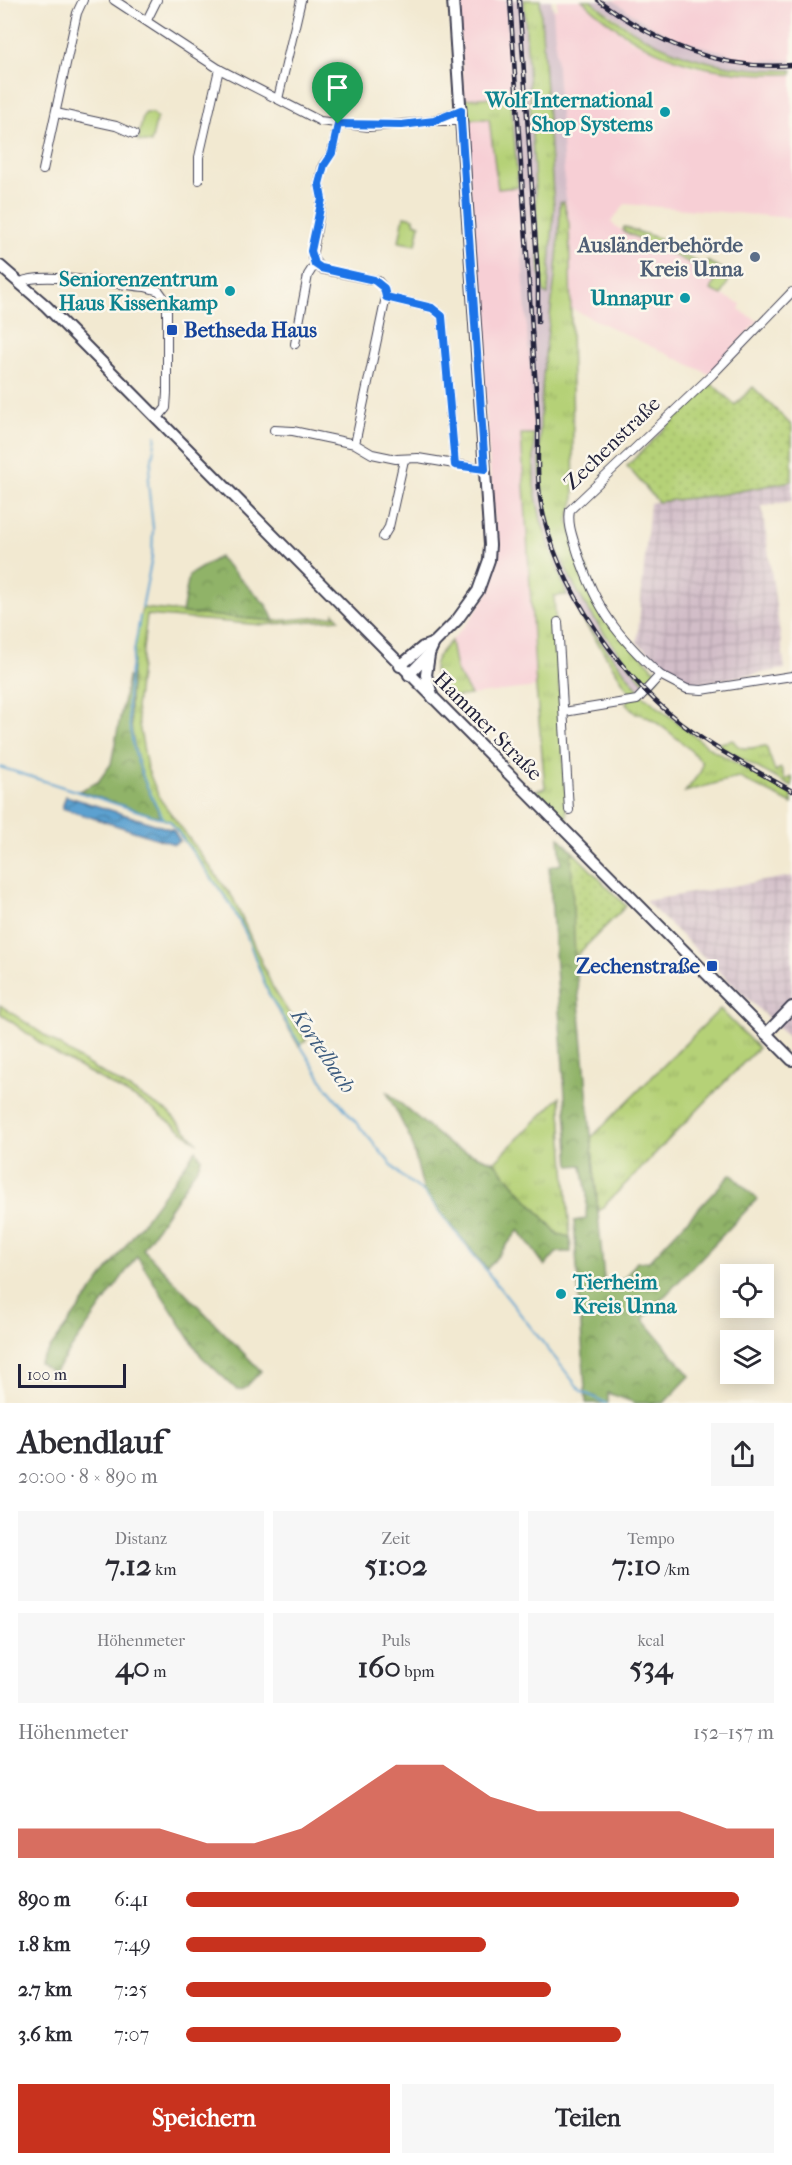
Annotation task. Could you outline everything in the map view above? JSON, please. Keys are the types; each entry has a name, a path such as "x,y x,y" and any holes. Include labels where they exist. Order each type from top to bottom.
{"main road":[{"path":"434,700 426,675 429,654 434,643 470,604 484,577 490,545 453,0"},
{"name":"Hammer Straße","path":"0,266 21,282 792,1060"},
{"path":"400,666 423,647 434,643"},
{"path":"409,675 429,654"},
{"path":"765,1034 792,1007"}],"street":[{"path":"43,170 77,13 83,0"},
{"path":"114,0 219,69 314,119 338,124 382,126 461,116"},
{"path":"147,20 157,0"},
{"path":"278,99 302,0"},
{"path":"200,180 200,157 219,69"},
{"path":"56,113 116,126 134,134"},
{"path":"338,124 332,153 324,165 319,184 322,199 311,251 315,264 326,270 378,281 384,288 386,297 355,444"},
{"path":"295,344 308,275 315,264"},
{"path":"21,282 28,278 50,278 145,287 159,291 167,302 167,393 166,408 157,419"},
{"name":"Zechenstraße","path":"660,675 630,648 607,620 588,582 574,543 568,520 570,510 712,375 792,292"},
{"path":"386,297 432,308 442,316 455,465"},
{"path":"274,430 292,431 355,444 372,454 405,460 418,458 485,469"},
{"path":"383,537 389,527 405,460"},
{"path":"558,622 568,810"},
{"path":"564,712 636,700 660,675 687,689 702,690 792,676"}],"shaded area":[{"path":"457,0 505,0 511,96 464,99"},
{"path":"505,0 551,0 553,9 566,202 560,202 560,241 545,357 541,441 543,495 557,547 574,584 604,636 648,686 640,692 624,674 567,595 541,521 534,486 534,434"},
{"path":"557,0 582,0 630,40 692,67 750,74 792,74 792,218 625,204 611,222 616,227 718,276 711,290 741,304 739,310 758,321 709,374 570,308 569,224 564,202 553,9 557,9"},
{"path":"591,0 613,0 638,18 677,39 731,54 731,60 792,60 792,70 735,68 691,59 645,38"},
{"path":"613,0 792,0 792,61 731,60 677,39 638,18"},
{"path":"465,119 489,119 498,188 518,187 534,434 521,435 536,687 471,695 456,670 451,641 472,617 489,590 494,565 495,540"},
{"path":"792,480 792,501 762,506 785,669 689,685 637,643 650,503"},
{"path":"792,876 792,1041 645,901"}],"green space":[{"path":"524,0 540,0 554,208 548,295 544,293 540,273"},
{"path":"582,0 591,0 636,33 685,55 737,67 792,70 792,74 732,72 679,60 630,37"},
{"path":"511,96 518,187 498,189 489,119 465,119 464,99"},
{"path":"146,113 152,113 157,118 151,143 138,141 143,116"},
{"path":"560,202 564,202 569,224 570,263 574,501 568,520 607,620 660,675 649,688 613,646 582,600 558,550 543,496 540,463 541,407 557,260"},
{"path":"404,216 414,218 414,222 420,224 416,245 399,242"},
{"path":"624,227 664,240 662,245 705,266 707,261 725,270 722,275 727,277 730,272 732,273 722,295 711,290 717,276 623,231"},
{"path":"711,383 735,405 753,387 792,426 792,481 725,494 658,502 627,466"},
{"path":"521,434 534,434 534,486 541,521 567,595 554,596 567,820 535,791 545,788 536,687"},
{"path":"219,557 267,606 274,621 182,613 189,575"},
{"path":"142,608 274,621 334,616 334,613 339,619 262,625 147,615 136,708 147,768 160,799 233,898 273,988 306,1040 299,1046 269,995 246,934 229,902 170,821 163,819 139,766 130,716 130,691"},
{"path":"579,614 643,695 711,749 792,794 792,804 738,777 685,792 701,771 702,762 670,733 651,719 636,714 626,703 630,693"},
{"path":"451,641 456,670 471,695 447,698 437,681 435,662"},
{"path":"132,675 130,714 134,750 145,784 163,819 79,791 98,782 111,764 128,677"},
{"path":"733,740 743,748 766,746 775,771 781,768 785,780 792,777 792,787 715,744"},
{"path":"559,837 574,853 571,855 575,957 605,1291 626,1276 637,1262 649,1261 731,1174 757,1199 643,1319 690,1376 664,1403 636,1403 608,1393 608,1403 586,1403 574,1221 586,1219 587,1194 582,1165 570,1166 549,867 561,864"},
{"path":"574,853 626,906 575,957 571,855"},
{"path":"0,1005 84,1062 168,1112 198,1143 144,1103 54,1053 0,1013"},
{"path":"720,1009 758,1048 598,1212 591,1138"},
{"path":"386,1091 451,1146 494,1162 558,1234 570,1237 571,1252 557,1252 545,1266 519,1230 487,1269 424,1192 411,1140"},
{"path":"560,1097 570,1237 558,1235 494,1162"},
{"path":"196,1150 201,1158 200,1163 143,1249 261,1371 244,1389 237,1390 201,1356 137,1256 54,1373 39,1363"}],"water":[{"path":"66,796 173,830 180,841 174,844 62,808"}],"waterway":[{"path":"142,608 152,557 153,528 148,483 156,436"},
{"path":"140,616 129,685 129,723 139,765 149,792 163,818"},
{"name":"Kortelbach","path":"0,767 170,821 229,902 246,934 269,995 327,1088 401,1176 424,1192 581,1391 606,1403"}],"railway":[{"path":"510,0 538,419 539,487 548,530 560,564 576,598 596,630 644,689 670,714 697,735 792,791"},
{"path":"519,0 538,275 538,322"},
{"path":"598,0 642,29 689,50 739,63 765,66 792,65"}],"place":[{"name":"Wolf International Shop Systems","path":"665,112"},
{"name":"Ausländerbehörde Kreis Unna","path":"755,257"},
{"name":"Seniorenzentrum Haus Kissenkamp","path":"230,291"},
{"name":"Unnapur","path":"685,298"},
{"name":"Bethseda Haus","path":"172,330"},
{"name":"Zechenstraße","path":"712,966"},
{"name":"Tierheim Kreis Unna","path":"561,1294"}],"route":[{"path":"461,110 485,469 455,465 442,316 432,308 386,297 384,288 378,281 321,268 313,261 311,251 322,199 319,184 325,162 331,157 338,124 402,125 434,121 461,110"}]}
